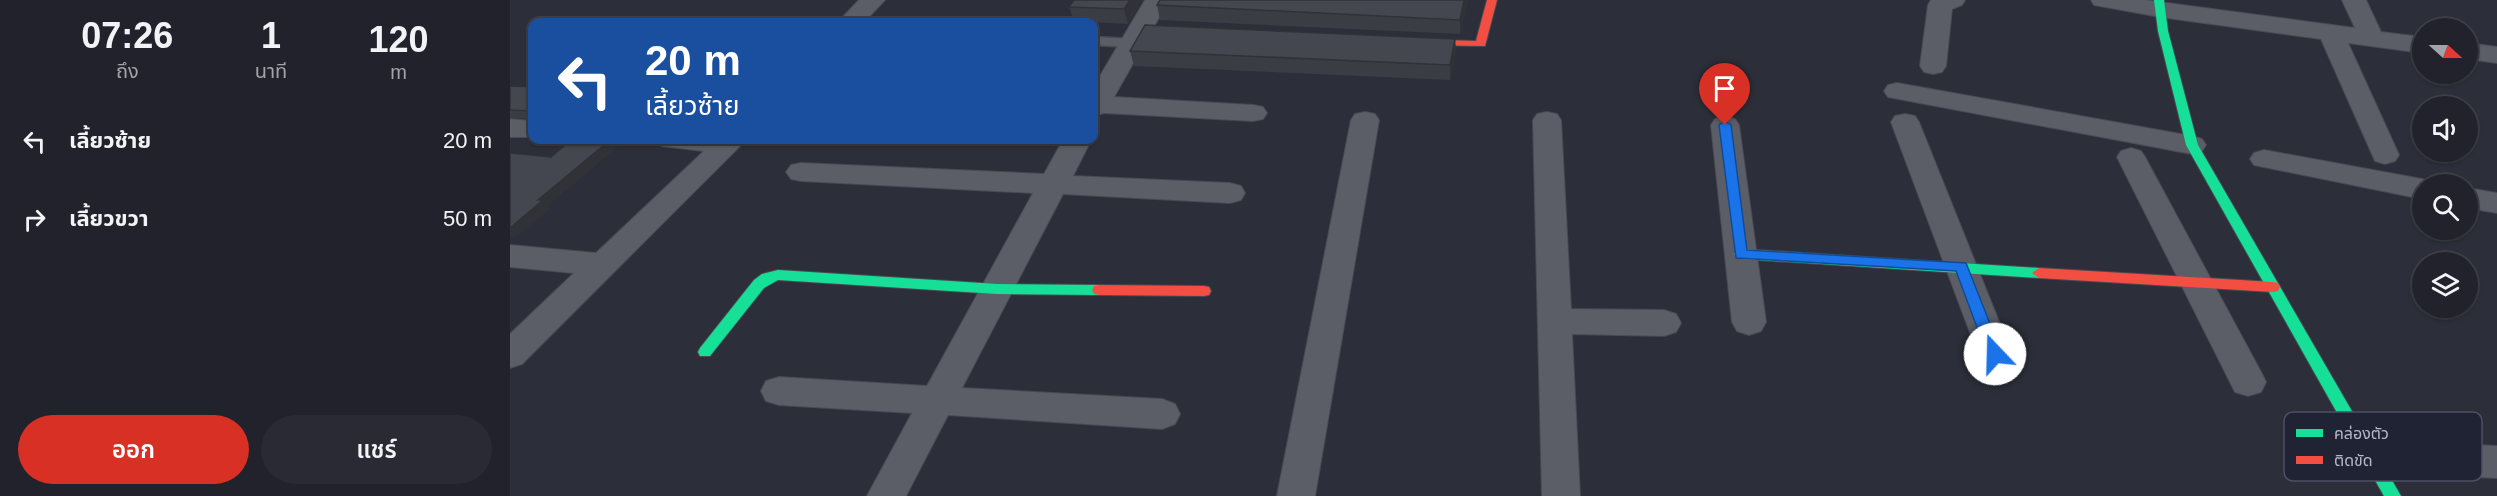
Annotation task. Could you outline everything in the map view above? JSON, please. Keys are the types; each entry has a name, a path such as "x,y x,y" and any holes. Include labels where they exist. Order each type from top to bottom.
{"street":[{"path":"854,18 873,0"},
{"path":"1098,100 1141,34 1157,0"},
{"path":"1395,41 1481,44 1492,0"},
{"path":"1933,66 1940,5 1953,0"},
{"path":"2103,0 2159,5 2412,44"},
{"path":"2354,0 2372,39"},
{"path":"2159,5 2163,31 2192,145 2345,412"},
{"path":"2331,33 2385,155"},
{"path":"2478,52 2497,55"},
{"path":"1897,92 2192,145"},
{"path":"1098,106 1253,113"},
{"path":"1296,496 1365,120"},
{"path":"1547,120 1561,496"},
{"path":"1905,122 1995,354"},
{"path":"1725,125 1749,322"},
{"path":"510,128 528,129"},
{"path":"510,355 728,144"},
{"path":"886,496 1075,144"},
{"path":"2131,157 2248,382"},
{"path":"2264,159 2412,187"},
{"path":"801,172 1230,193"},
{"path":"2478,200 2497,203"},
{"path":"1741,254 2273,287"},
{"path":"510,256 604,265"},
{"path":"705,352 759,284 767,278 778,275 997,289 1204,291"},
{"path":"1555,321 1664,323"},
{"path":"779,391 1162,414"},
{"path":"2482,461 2497,462"},
{"path":"2385,481 2393,496"}],"lane":[{"path":"1098,40 1141,34"}],"building":[{"path":"1074,0 1130,0 1124,9 1069,7"},
{"path":"1160,0 1464,0 1460,20 1157,5"},
{"path":"1145,25 1455,39 1450,65 1130,51"},
{"path":"510,86 528,87 528,111 510,110"},
{"path":"566,144 605,144 538,200 543,200 510,228 510,153 551,157"}],"traffic: fast":[{"path":"2159,0 2163,31 2192,145 2345,412"},
{"path":"1741,254 2039,273"},
{"path":"705,352 759,284 767,278 778,275 997,289 1099,290"},
{"path":"2384,481 2393,496"}],"traffic: jam":[{"path":"1411,42 1481,44 1492,0"},
{"path":"2039,273 2273,287"},
{"path":"1099,290 1204,291"}],"route":[{"path":"1725,125 1741,254 1961,267 1995,354"}]}
